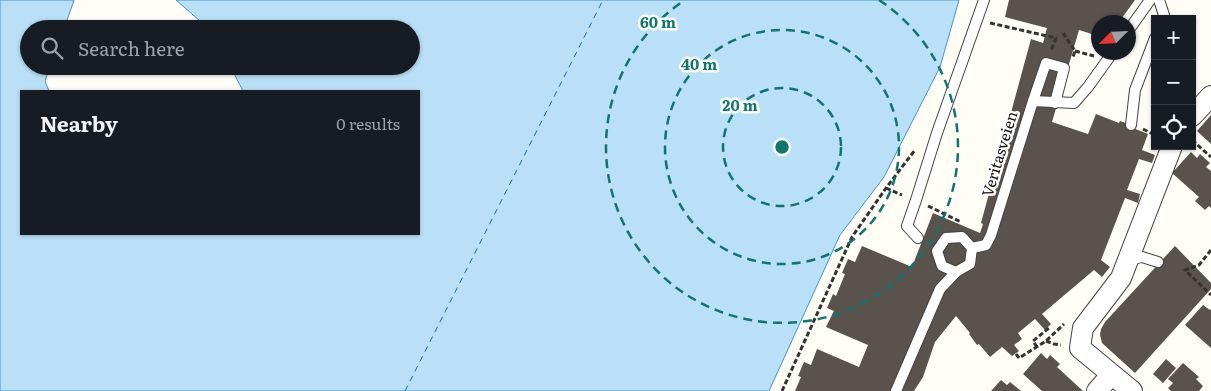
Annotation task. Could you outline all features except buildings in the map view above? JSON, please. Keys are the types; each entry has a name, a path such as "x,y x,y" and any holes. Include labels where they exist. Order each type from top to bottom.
{"street":[{"path":"1196,112 1211,96"},
{"path":"1132,391 1080,348 1082,328 1121,278 1170,150"},
{"path":"1097,391 1111,375"}],"lane":[{"path":"918,238 907,226 937,133 984,0"},
{"path":"1136,20 1150,0"},
{"path":"1158,0 1164,15"},
{"path":"1131,125 1134,90 1151,48"},
{"name":"Veritasveien","path":"972,248 986,245 991,235 1033,101 1074,103 1088,88 1107,60"},
{"path":"1033,101 1046,63 1064,68 1055,103"},
{"path":"896,391 940,289 956,272 970,264 972,248 962,237 946,238 937,251 942,266 956,272"},
{"path":"1128,260 1142,257 1158,262"}],"path":[{"path":"1003,26 1056,38"},
{"path":"1075,51 1091,55"},
{"path":"782,391 852,238 911,154 922,143 937,133"},
{"path":"1196,143 1211,156"},
{"path":"1211,250 1199,265 1185,270 1211,295"},
{"path":"1037,347 1033,341 1048,327"},
{"path":"1046,341 1054,344"}],"water":[{"path":"0,0 74,0 67,20 20,20 20,75 47,75 45,81 49,90 20,90 20,235 420,235 420,90 242,90 235,75 420,75 420,20 199,20 176,0 959,0 940,67 884,177 840,235 769,391 0,391"}],"ferry route":[{"path":"405,391 603,0"}]}
